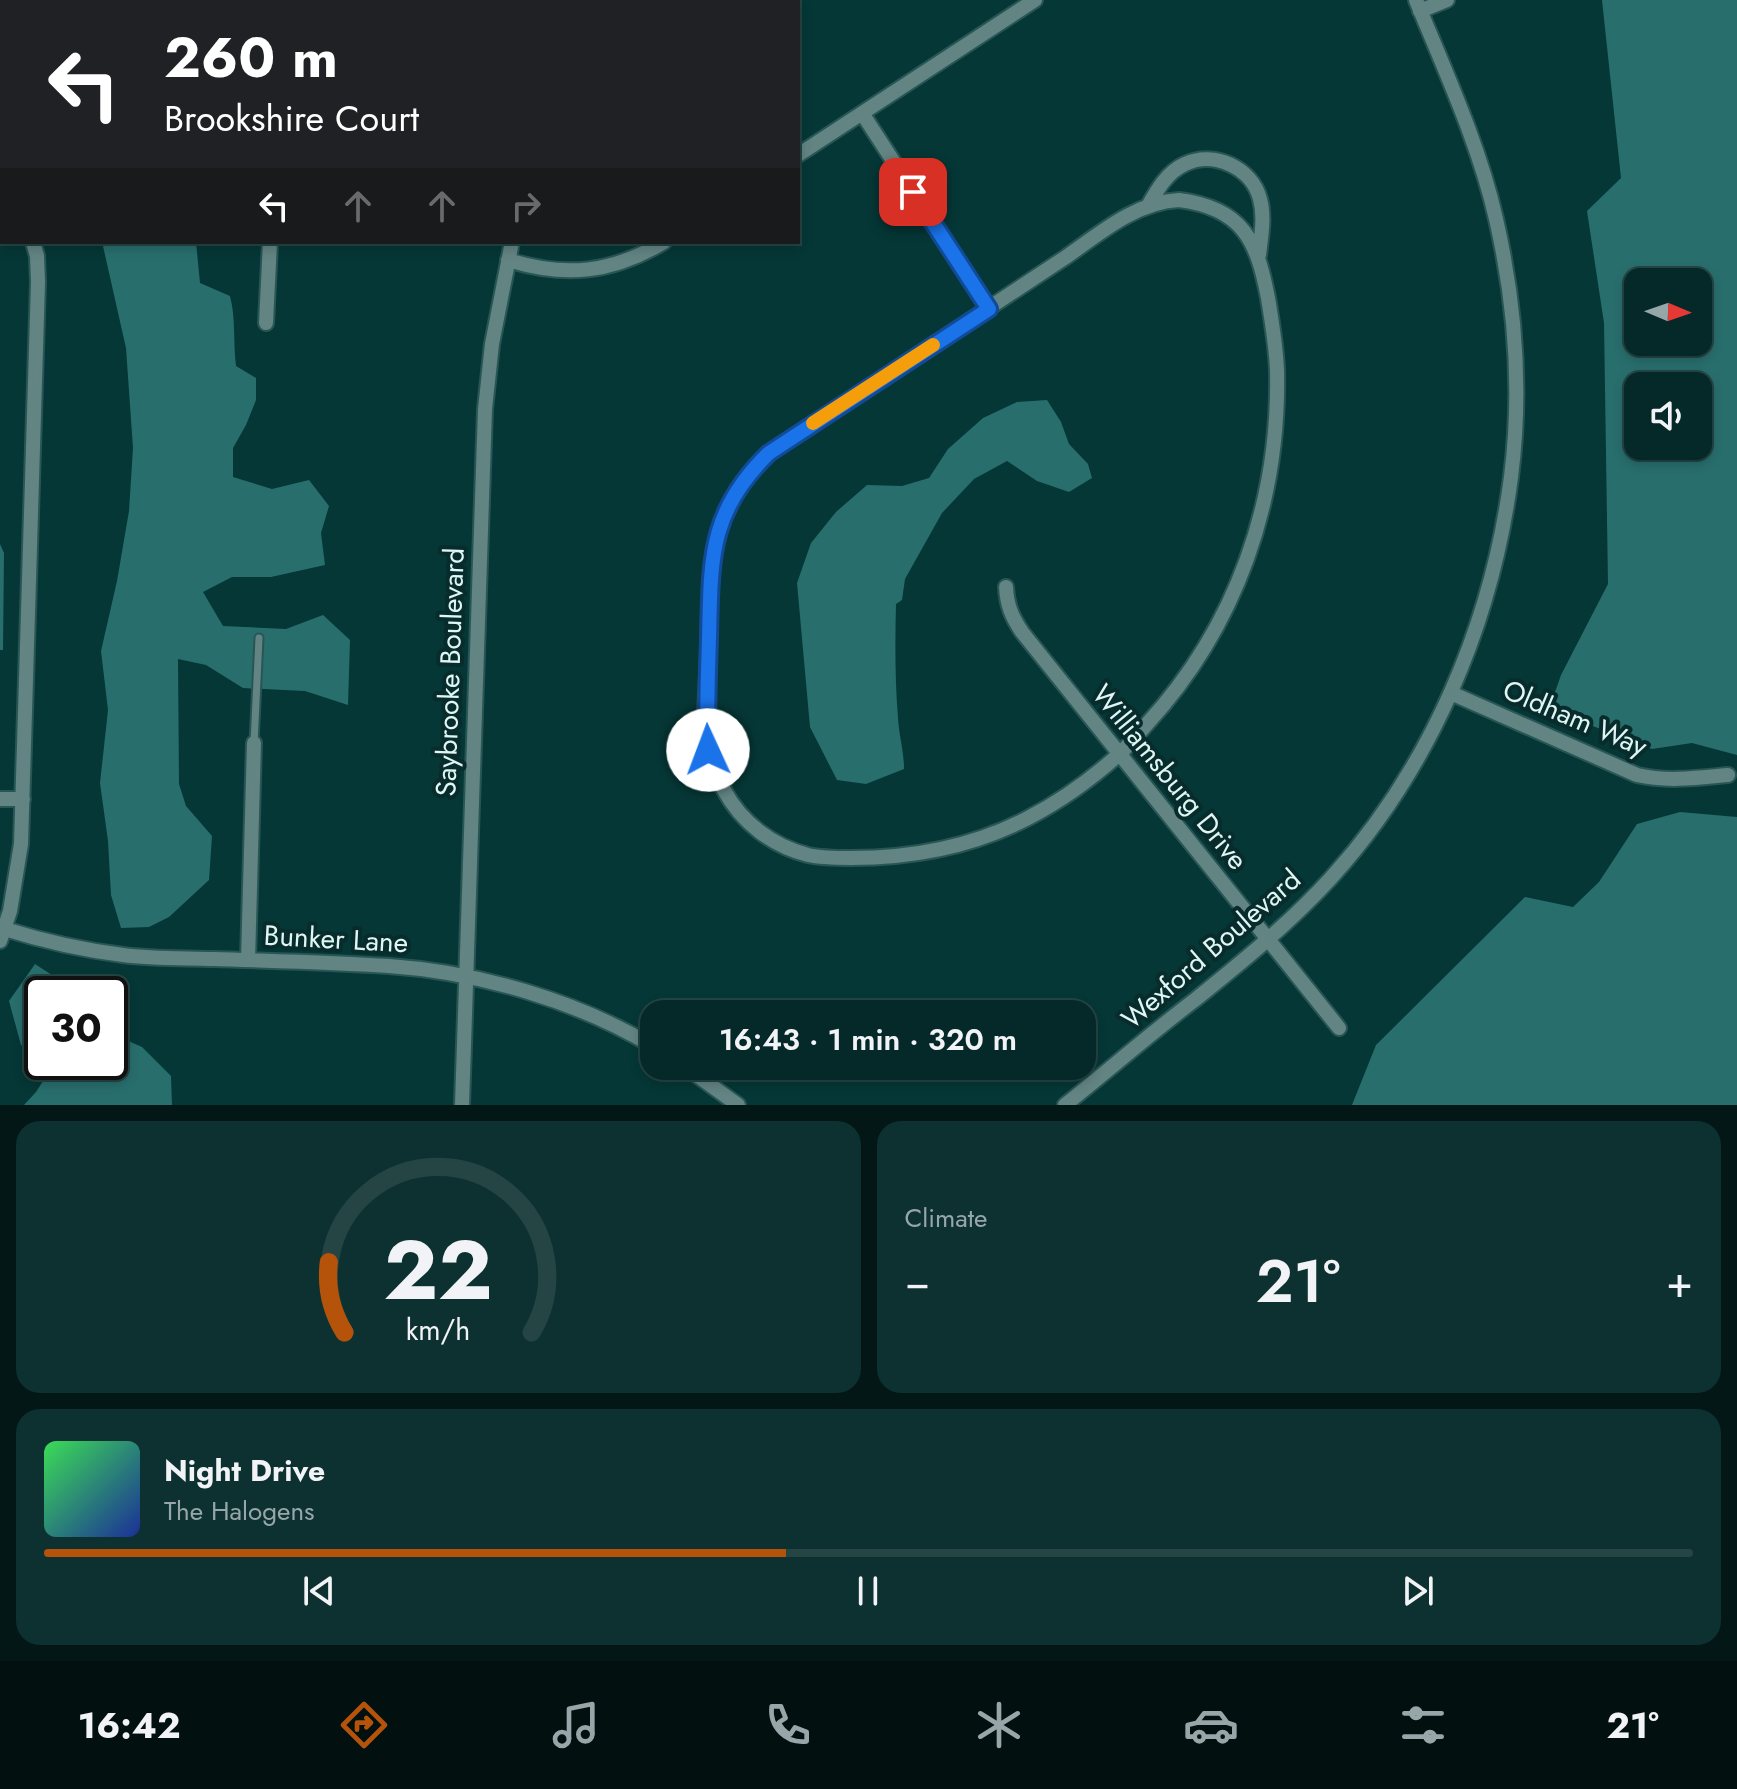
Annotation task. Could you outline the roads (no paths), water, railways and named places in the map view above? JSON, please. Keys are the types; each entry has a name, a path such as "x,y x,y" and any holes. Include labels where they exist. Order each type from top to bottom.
{"street":[{"path":"800,154 1035,0"},
{"path":"1418,5 1447,0"},
{"name":"Wexford Boulevard","path":"1065,1105 1229,974 1297,914 1333,877 1382,814 1420,753 1451,693 1485,604 1507,505 1514,444 1514,346 1495,216 1470,134 1418,5"},
{"path":"862,113 989,309"},
{"path":"1148,206 1160,185 1186,163 1203,159 1226,162 1245,173 1261,201 1259,259"},
{"path":"1165,201 1198,202 1227,215 1241,227 1259,259 1270,312 1277,376 1273,449 1265,498 1243,572 1206,647 1174,693 1119,755 1057,801 1028,818 976,840 889,858 828,858 790,849 770,839 751,825 731,803 708,750 712,557 721,523 738,487 769,453 1097,235 1148,206 1165,201"},
{"path":"2,935 19,866 23,799 37,296 37,256 34,244"},
{"path":"266,323 270,244"},
{"name":"Saybrooke Boulevard","path":"462,1105 485,422 492,344 512,244"},
{"path":"508,260 549,269 595,270 624,263 660,244"},
{"name":"Williamsburg Drive","path":"1006,587 1011,616 1022,632 1339,1028"},
{"name":"Oldham Way","path":"1451,693 1637,775 1677,779 1728,775"},
{"path":"248,960 254,743"},
{"path":"0,799 23,799"},
{"name":"Bunker Lane","path":"2,935 121,955 390,966 466,977 568,1006 640,1040"},
{"path":"703,1080 738,1105"}],"lane":[{"path":"254,743 259,638"}]}
